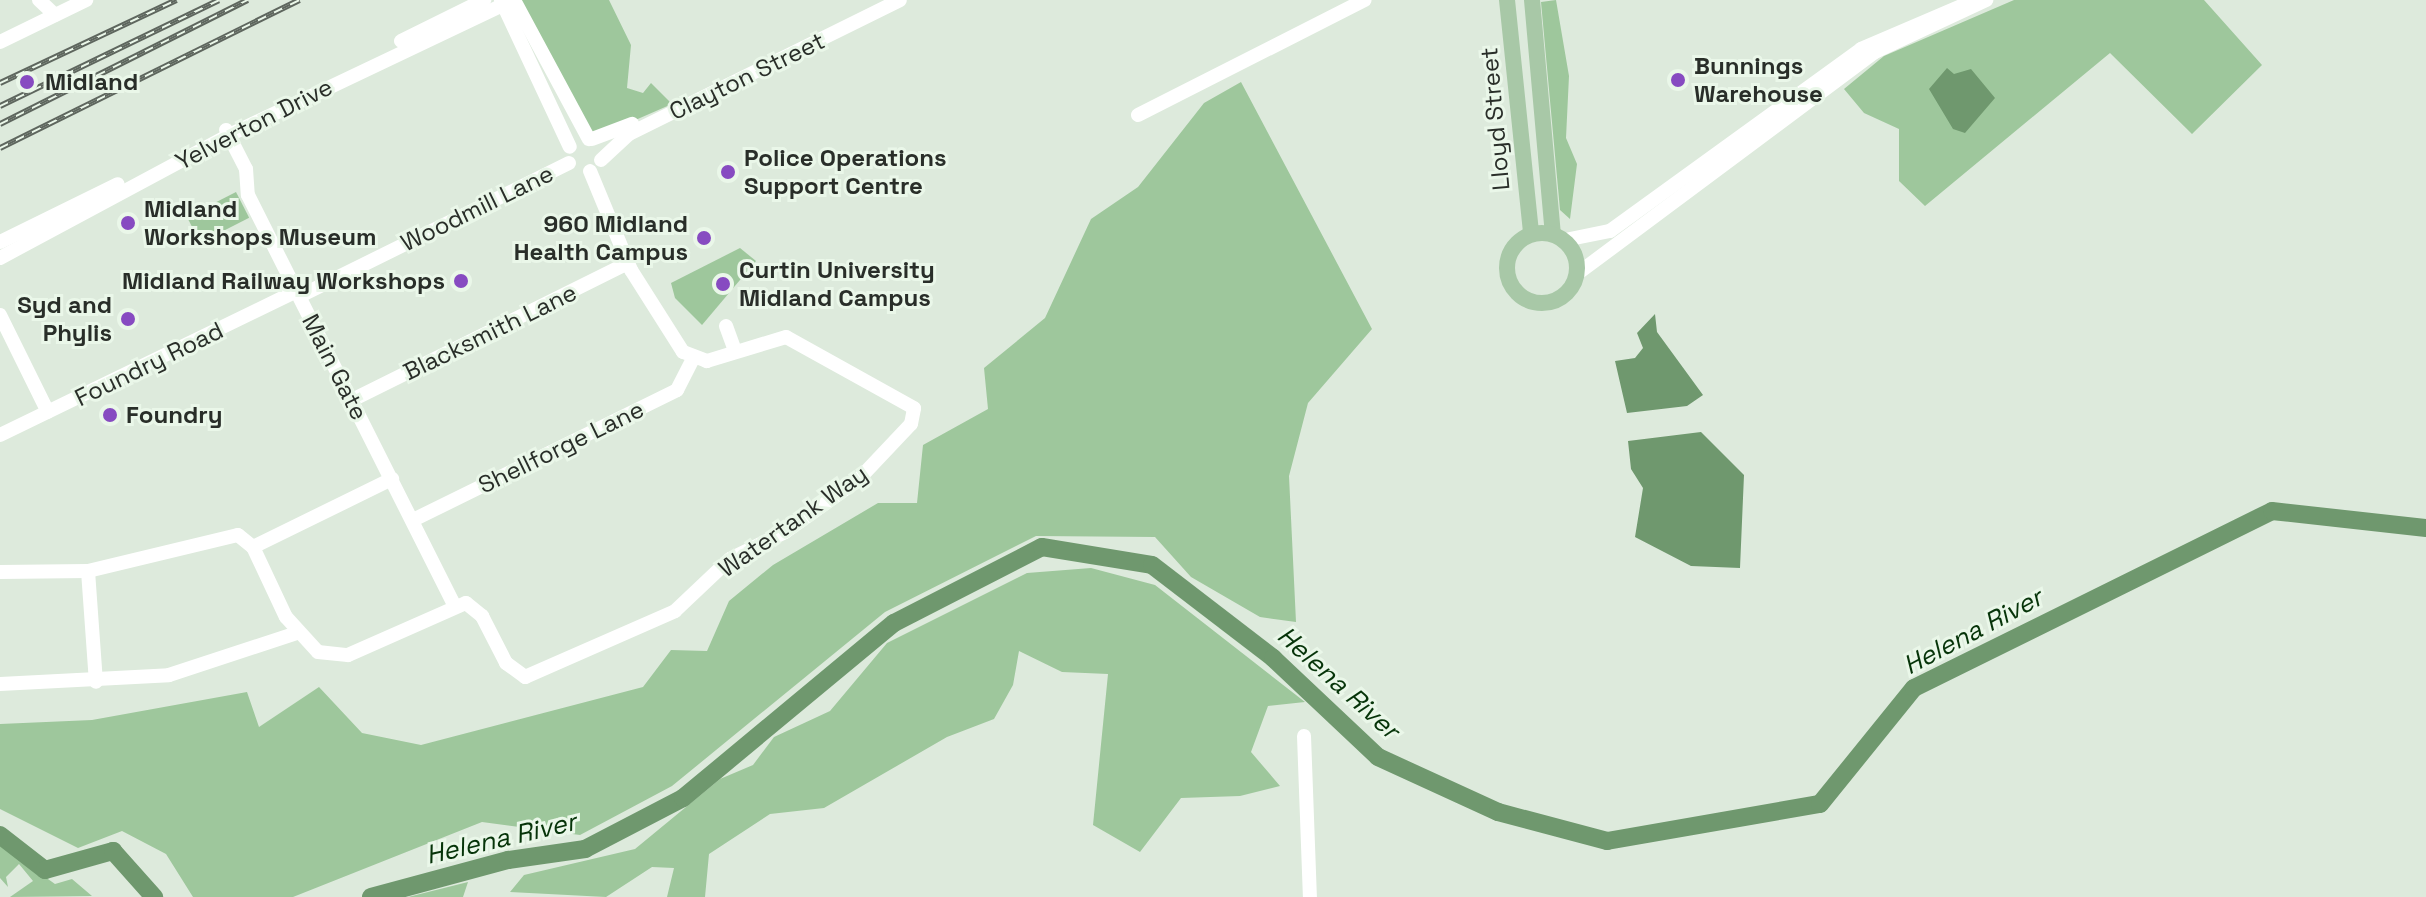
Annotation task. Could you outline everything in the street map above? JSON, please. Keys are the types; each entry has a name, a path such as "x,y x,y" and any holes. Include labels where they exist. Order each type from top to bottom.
{"main road":[{"name":"Lloyd Street","path":"1507,0 1531,234"},
{"name":"Lloyd Street","path":"1532,0 1559,237"},
{"path":"1531,234 1559,237 1577,274 1556,300 1521,296 1507,268 1513,247 1531,234"}],"street":[{"path":"39,0 55,15"},
{"path":"0,42 86,0"},
{"name":"Yelverton Drive","path":"0,258 228,133 484,0"},
{"name":"Clayton Street","path":"570,147 880,0"},
{"name":"Clayton Street","path":"590,171 629,134 900,0"},
{"path":"1138,115 1365,0"},
{"path":"1499,0 1518,107"},
{"path":"1559,237 1610,231 1874,41 1975,0"},
{"path":"1577,274 1875,52 1986,0"},
{"path":"508,2 601,160"},
{"path":"508,2 570,147 569,163 590,171 628,263 673,341 693,359 735,351 726,326"},
{"name":"Yelverton Drive","path":"0,242 508,2"},
{"name":"Main Gate","path":"228,133 246,169 248,195 453,602"},
{"name":"Woodmill Lane","path":"298,294 569,163"},
{"name":"Blacksmith Lane","path":"352,400 628,263"},
{"name":"Foundry Road","path":"0,435 298,294"},
{"path":"0,315 48,412"},
{"name":"Watertank Way","path":"453,602 475,607 515,672 551,671 675,611 730,559 785,532 858,480 911,424 914,408 804,341 771,336 735,351"},
{"name":"Shellforge Lane","path":"413,520 677,390 693,359"},
{"path":"253,547 392,479"},
{"path":"0,572 88,571 231,534 253,547 297,633 318,652 348,655 453,602"},
{"path":"88,571 96,682"},
{"path":"0,684 96,682 169,675 297,633"},
{"path":"1304,736 1310,897"}],"shaded area":[{"path":"514,0 609,0 631,45 627,88 643,93 651,83 672,104 592,139"},
{"path":"1556,0 1569,76 1566,138 1577,164 1570,219 1560,210 1541,2"},
{"path":"2014,0 2204,0 2262,65 2192,134 2110,53 1925,206 1899,181 1899,129 1864,113 1844,89 1884,56"},
{"path":"1947,68 1954,74 1971,69 1995,98 1965,133 1953,129 1929,89"},
{"path":"1241,82 1372,329 1308,403 1289,476 1296,622 1260,617 1191,577 1155,537 1036,536 885,612 672,786 580,835 482,822 293,897 193,897 166,854 122,831 78,848 0,809 0,724 92,720 247,692 259,727 319,687 362,733 421,745 643,687 671,650 707,651 729,601 773,565 878,503 917,503 923,445 988,409 984,368 1045,318 1091,219 1138,187 1204,103"},
{"path":"236,192 249,218 200,243 187,217"},
{"path":"740,248 756,261 702,325 675,298 671,283"},
{"path":"1655,314 1657,332 1703,395 1687,406 1627,413 1615,361 1635,358 1643,348 1637,333"},
{"path":"1701,432 1744,475 1740,568 1691,566 1635,537 1643,488 1631,469 1628,441"},
{"path":"1091,568 1155,585 1305,702 1268,706 1251,752 1280,786 1240,796 1181,798 1140,852 1093,825 1108,674 1062,672 1019,651 1013,685 994,719 947,737 824,808 770,814 709,854 705,897 667,897 674,868 652,867 606,897 510,892 524,875 635,849 720,779 753,765 774,737 830,711 887,643 1027,573"},
{"path":"0,845 55,884 72,879 92,896 10,897 33,881 19,864 6,877 8,887 0,878"},
{"path":"468,882 463,897 408,897"}],"waterway":[{"name":"Helena River","path":"371,897 508,860 585,849 683,798 894,623 1042,547 1152,565 1273,658 1378,757 1498,812 1607,841 1820,804 1914,688 2272,511 2426,528"},
{"name":"Helena River","path":"0,835 45,870 113,851 154,897"}],"railway":[{"path":"0,83 176,0"},
{"path":"0,106 219,0"},
{"path":"0,124 248,0"},
{"path":"0,148 299,0"}],"place":[{"name":"Bunnings Warehouse","path":"1678,80"},
{"name":"Midland","path":"27,82"},
{"name":"Police Operations Support Centre","path":"728,172"},
{"name":"Midland Workshops Museum","path":"128,223"},
{"name":"960 Midland Health Campus","path":"704,238"},
{"name":"Midland Railway Workshops","path":"461,281"},
{"name":"Curtin University Midland Campus","path":"723,284"},
{"name":"Syd and Phylis","path":"128,319"},
{"name":"Foundry","path":"110,415"}]}
